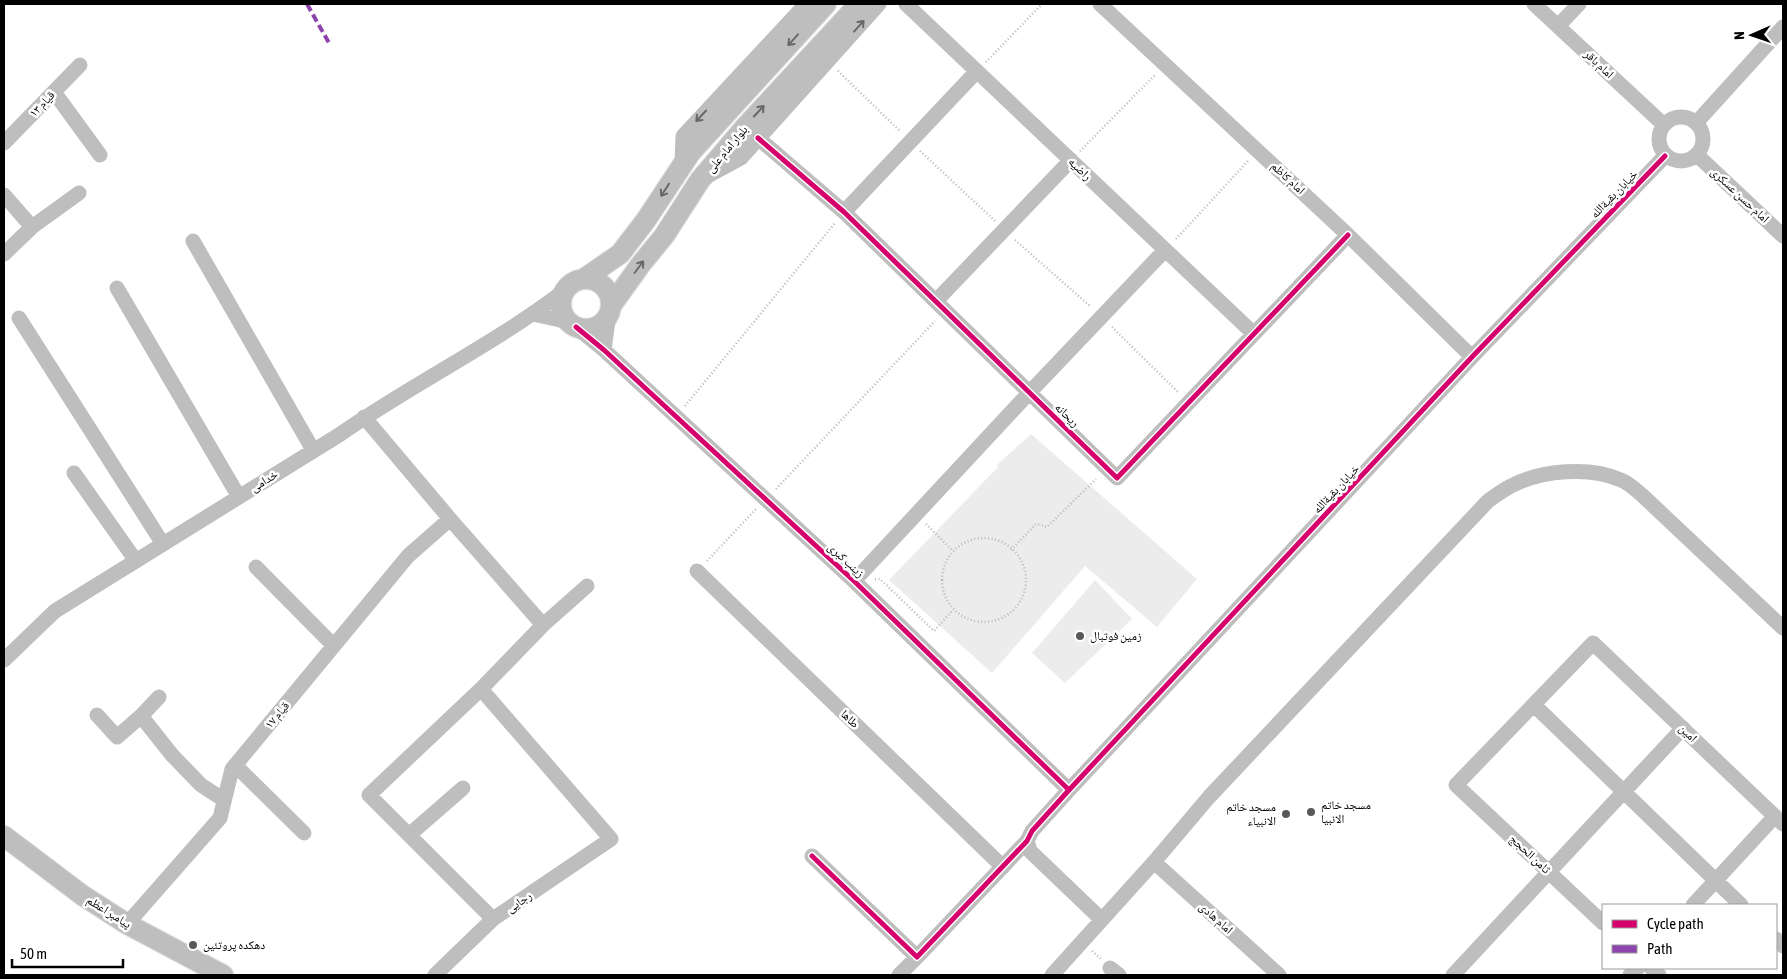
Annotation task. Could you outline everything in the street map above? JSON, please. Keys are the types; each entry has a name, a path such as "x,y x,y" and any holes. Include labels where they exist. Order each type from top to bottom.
{"main road":[{"name":"بلوار امام علی","path":"586,278 620,254 646,220 690,152 826,4"},
{"name":"بلوار امام علی","path":"610,310 641,264 664,236 700,180 746,126 859,4"},
{"path":"682,164 700,180"},
{"path":"586,278 599,282 608,292 610,310 601,323 589,328 573,325 561,308 561,299 564,291 573,282 586,278"},
{"name":"پیامبر اعظم","path":"4,836 82,895 127,924 223,975"}],"street":[{"path":"682,164 683,136 806,4"},
{"path":"700,180 740,158 879,4"},
{"name":"راضیه","path":"906,4 1254,334"},
{"name":"امام کاظم","path":"1100,4 1348,235 1472,357"},
{"name":"امام باقر","path":"1534,4 1664,125"},
{"path":"1558,26 1579,4"},
{"path":"1696,123 1783,27"},
{"name":"قیام ۱۳","path":"4,143 80,65"},
{"path":"844,212 977,71"},
{"path":"54,92 100,155"},
{"path":"1676,117 1690,119 1696,123 1703,135 1701,149 1697,155 1691,159 1678,161 1665,156 1658,143 1658,136 1664,125 1670,119 1676,117"},
{"name":"ریحانه","path":"758,138 844,212 1107,468"},
{"name":"امام حسن عسکری","path":"1697,155 1783,236"},
{"name":"خیابان بقیةالله","path":"899,975 1003,867 1069,790 1472,357 1665,156"},
{"path":"940,306 1071,160"},
{"path":"4,254 32,227 80,193"},
{"path":"4,195 32,227"},
{"path":"1107,468 1117,478 1348,235"},
{"path":"193,241 313,450"},
{"path":"854,581 1165,250"},
{"path":"117,288 239,497"},
{"name":"خدامی","path":"4,660 55,611 364,417 491,342 564,291"},
{"path":"604,350 610,310"},
{"path":"533,314 573,325"},
{"path":"18,318 164,544"},
{"name":"زینب کبری","path":"573,325 604,350 854,581 1069,790"},
{"path":"364,417 543,625"},
{"path":"1052,975 1154,862 1209,797 1488,501 1510,486 1532,477 1567,472 1598,472 1622,480 1644,496 1783,628"},
{"path":"74,473 136,561"},
{"name":"قیام ۱۷","path":"127,924 220,818 232,769 235,765 408,556 450,519"},
{"path":"256,567 334,646"},
{"name":"طاها","path":"697,571 1003,867"},
{"path":"494,919 369,795 481,689 543,625 587,586"},
{"name":"امین","path":"1534,705 1593,643 1779,820"},
{"name":"رجایی","path":"435,975 494,919 611,839 481,689"},
{"path":"97,715 117,737 159,697"},
{"path":"1534,705 1740,904"},
{"name":"ثامن الحجج","path":"1534,705 1456,785 1602,922"},
{"path":"141,716 172,756 201,785 224,800"},
{"path":"1453,975 1683,728"},
{"path":"235,765 304,833"},
{"path":"409,835 463,788"},
{"path":"1694,904 1715,880 1779,820"},
{"path":"1027,841 1030,851 1101,919"},
{"path":"812,856 917,957"},
{"name":"امام هادی","path":"1154,862 1275,974"}],"path":[{"path":"977,71 1042,4"},
{"path":"1071,160 1165,65"},
{"path":"1165,250 1258,150"},
{"path":"676,417 844,212"},
{"path":"697,571 766,499 940,306"},
{"path":"1012,550 1036,524 1047,527 1107,468"},
{"path":"916,514 953,551"},
{"path":"975,538 1000,540 1012,550 1019,556 1027,580 1019,604 1000,620 975,622 954,610 943,591 942,570 953,551 975,538"},
{"path":"854,581 880,579 934,631 954,610"},
{"path":"1082,941 1115,971"}],"shaded area":[{"path":"1031,434 1197,579 1157,627 1085,566 992,673 889,580 998,467 997,465"},
{"name":"زمین فوتبال","path":"1095,580 1132,619 1065,683 1032,653"}],"marked path":[{"path":"307,4 329,43"}],"cycle path":[{"path":"758,138 844,212 1117,478 1348,235"},
{"path":"812,856 917,957 1027,841 1032,831 1069,790 1472,357 1665,156"},
{"path":"576,327 604,350 854,581 1069,790"}],"place":[{"name":"زمین فوتبال","path":"1080,636"},
{"name":"مسجد خاتم الانبیا","path":"1311,812"},
{"name":"مسجد خاتم الانبیاء","path":"1286,814"},
{"name":"دهکده پروتئین","path":"193,945"}]}
